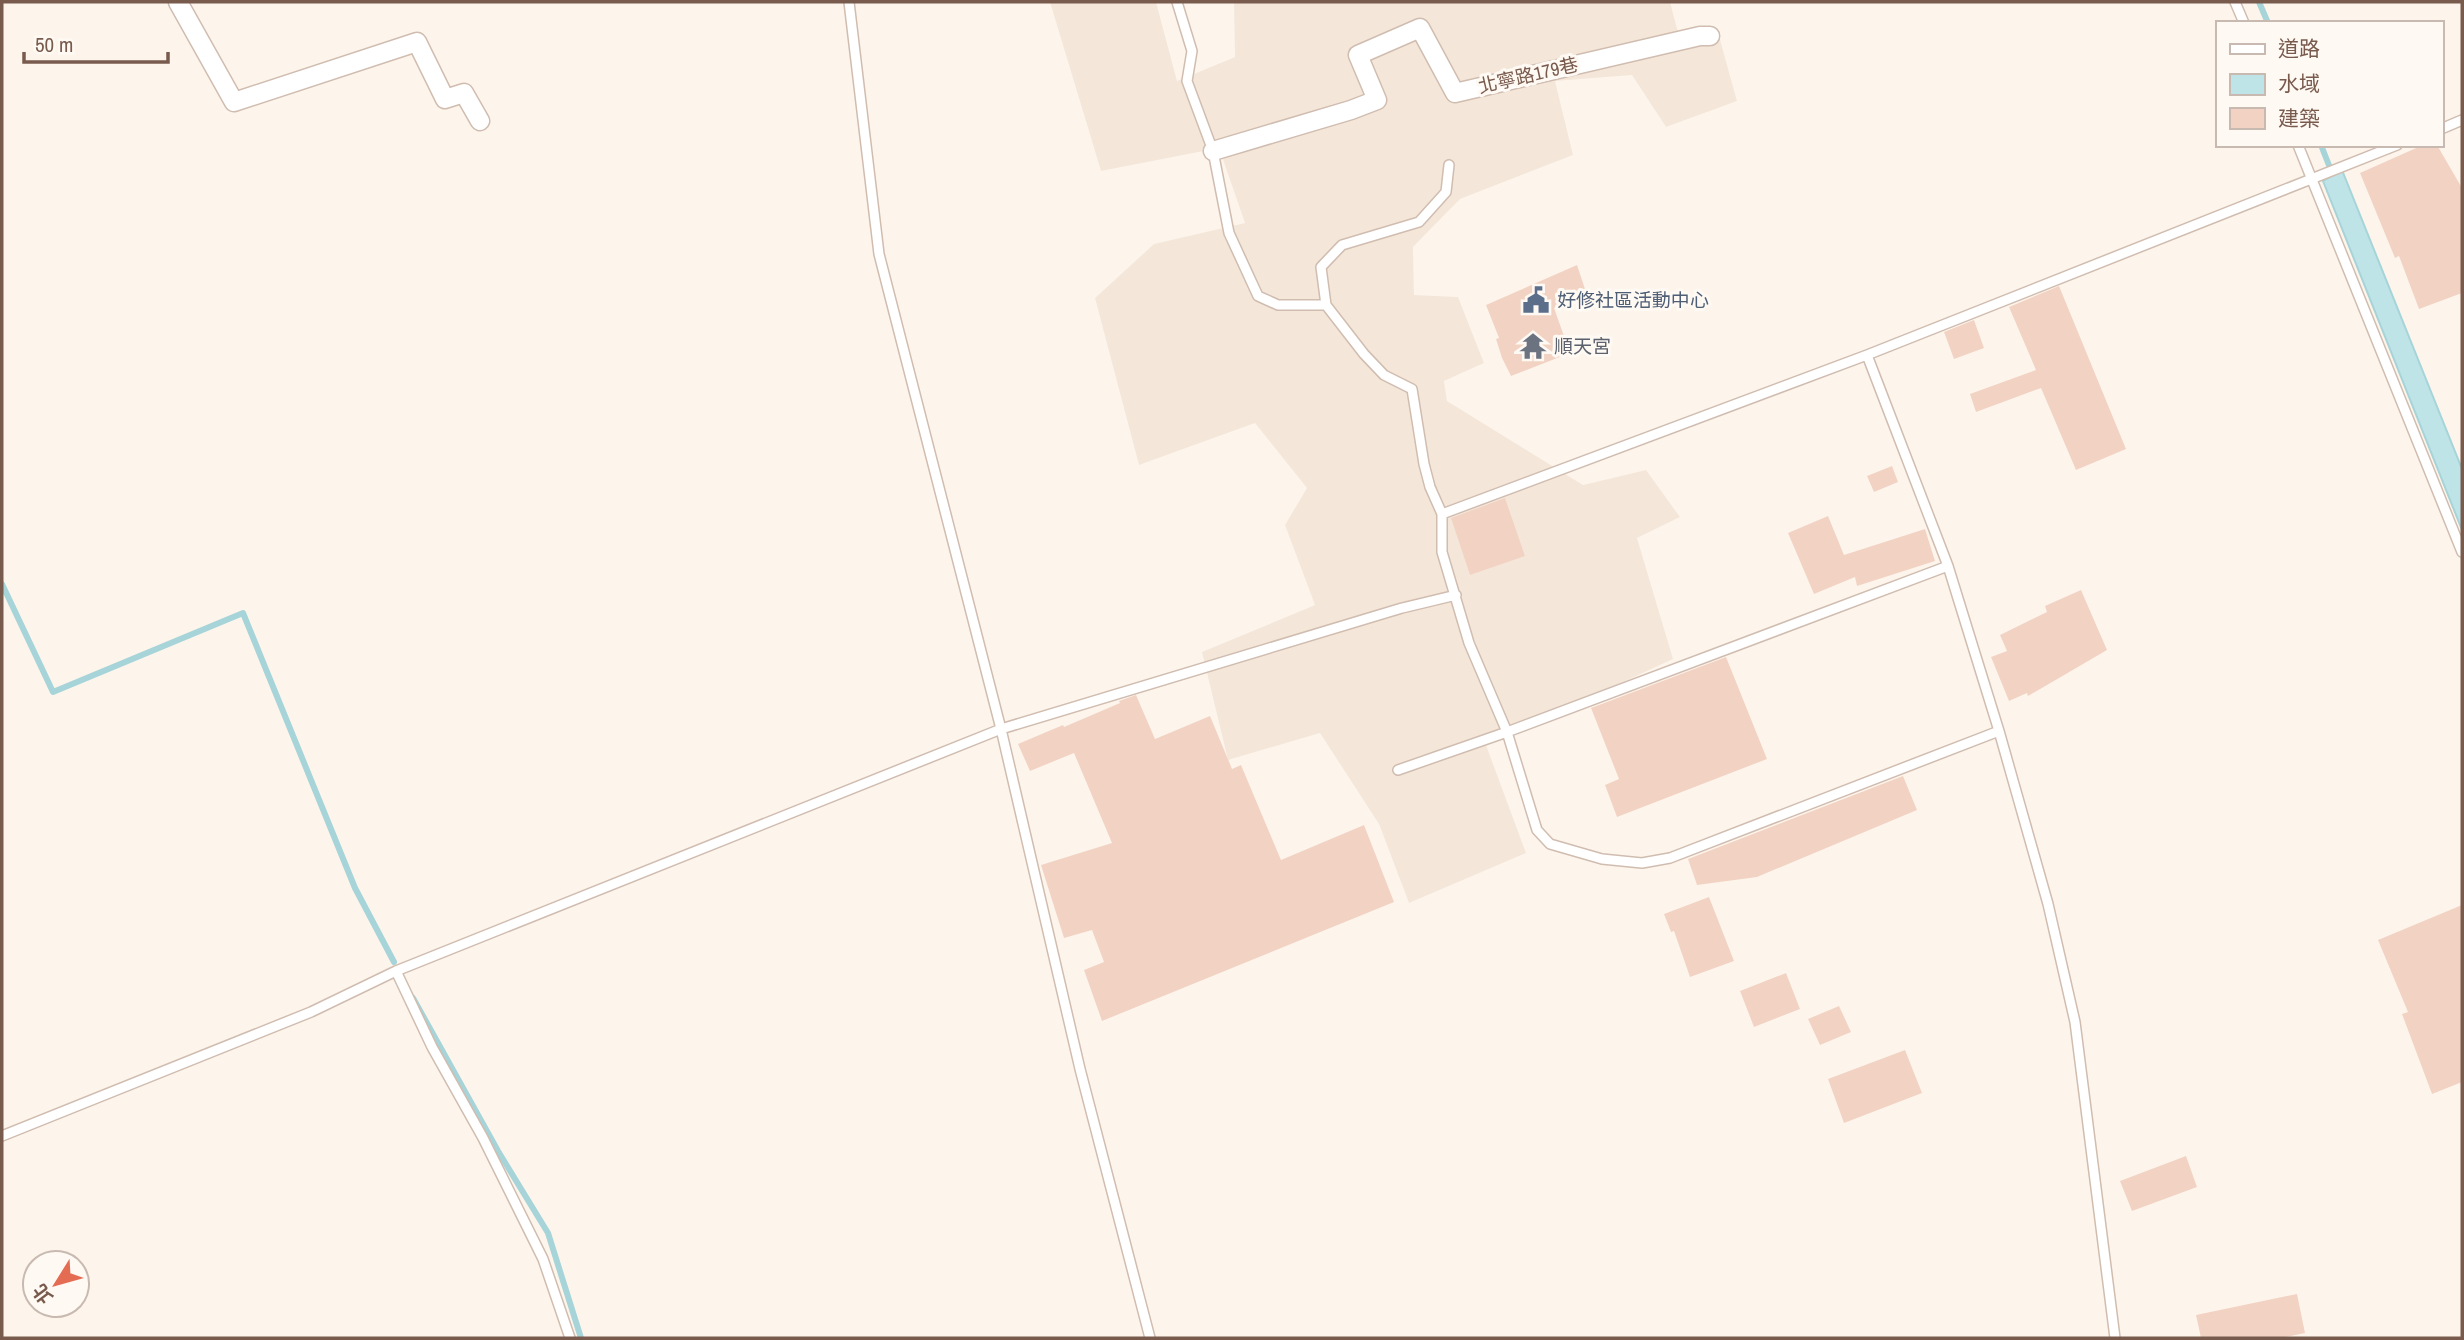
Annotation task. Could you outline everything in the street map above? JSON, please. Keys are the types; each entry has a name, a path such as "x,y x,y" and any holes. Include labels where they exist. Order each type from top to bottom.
{"street":[{"path":"178,2 234,102 418,42 445,99 464,93 480,121"},
{"name":"北寧路179巷","path":"1213,150 1377,100 1358,55 1420,28 1455,93 1700,36 1710,36"}],"lane":[{"path":"849,2 879,254 1001,729 1080,1069 1150,1338"},
{"path":"1177,2 1192,51 1186,82 1213,150 1229,233 1258,296 1278,305 1326,305"},
{"path":"2235,2 2243,21"},
{"path":"2443,128 2462,120"},
{"path":"2299,147 2462,552"},
{"path":"1442,514 1867,355 2392,147"},
{"path":"1450,165 1446,192 1419,222 1342,245 1321,267 1326,305 1384,375 1412,389 1424,464 1430,487 1442,514 1442,552 1469,643 1507,732 1537,830 1550,844 1602,859 1642,863 1670,858 1999,732"},
{"path":"1867,355 1948,566 2048,904 2075,1022 2115,1338"},
{"path":"1398,770 1507,732 1948,566"},
{"path":"2,1136 310,1012 396,971 1001,729 1456,594"},
{"path":"396,971 432,1047 483,1138 543,1259 570,1338"}],"shaded area":[{"path":"1050,2 1156,2 1177,81 1235,57 1234,2 1670,2 1679,36 1719,36 1737,101 1666,127 1632,75 1555,81 1573,155 1460,199 1413,247 1414,295 1458,297 1484,363 1444,381 1447,401 1583,485 1646,470 1680,517 1637,538 1673,659 1486,745 1526,853 1409,903 1379,824 1320,733 1228,760 1202,652 1315,605 1285,525 1307,488 1255,423 1139,465 1095,298 1154,244 1245,223 1219,148 1101,171"}],"water":[{"path":"2342,170 2462,469 2462,530 2323,181"}],"building":[{"path":"2418,147 2438,147 2462,188 2462,293 2419,309 2399,256 2395,258 2360,173"},
{"path":"1577,265 1587,295 1554,308 1570,353 1511,376 1502,358 1496,339 1499,338 1486,305"},
{"path":"2059,286 2126,449 2076,470 2041,388 1976,412 1970,394 2036,370 2009,307"},
{"path":"1974,320 1984,348 1954,359 1944,332"},
{"path":"1892,466 1898,482 1874,492 1867,476"},
{"path":"1505,498 1525,556 1470,575 1451,518"},
{"path":"1828,516 1844,555 1925,529 1935,561 1857,586 1855,577 1814,594 1788,533"},
{"path":"2081,590 2107,650 2028,696 2027,693 2009,701 1991,657 2007,651 2000,635 2047,612 2045,606"},
{"path":"1726,657 1767,759 1617,817 1605,785 1619,779 1591,708"},
{"path":"1136,695 1155,739 1210,716 1232,769 1241,765 1281,860 1364,825 1394,902 1102,1021 1084,970 1104,962 1092,930 1064,938 1041,865 1112,843 1074,753 1030,771 1018,744"},
{"path":"1903,776 1917,810 1757,877 1697,885 1688,859"},
{"path":"1709,897 1734,961 1690,977 1674,931 1671,932 1664,914"},
{"path":"2462,905 2462,1082 2432,1094 2402,1014 2408,1012 2378,940"},
{"path":"1786,973 1800,1009 1754,1027 1740,991"},
{"path":"1839,1006 1851,1032 1820,1045 1808,1019"},
{"path":"1905,1050 1922,1093 1844,1123 1828,1079"},
{"path":"2186,1156 2197,1187 2132,1211 2120,1181"},
{"path":"2297,1294 2305,1333 2281,1338 2201,1338 2196,1315"}],"waterway":[{"path":"2259,2 2267,21"},
{"path":"2322,147 2332,173"},
{"path":"2,584 53,692 243,613 355,888 394,962"},
{"path":"413,998 498,1151 548,1233 581,1338"}],"place":[{"name":"好修社區活動中心","path":"1536,300"},
{"name":"順天宮","path":"1533,346"}]}
